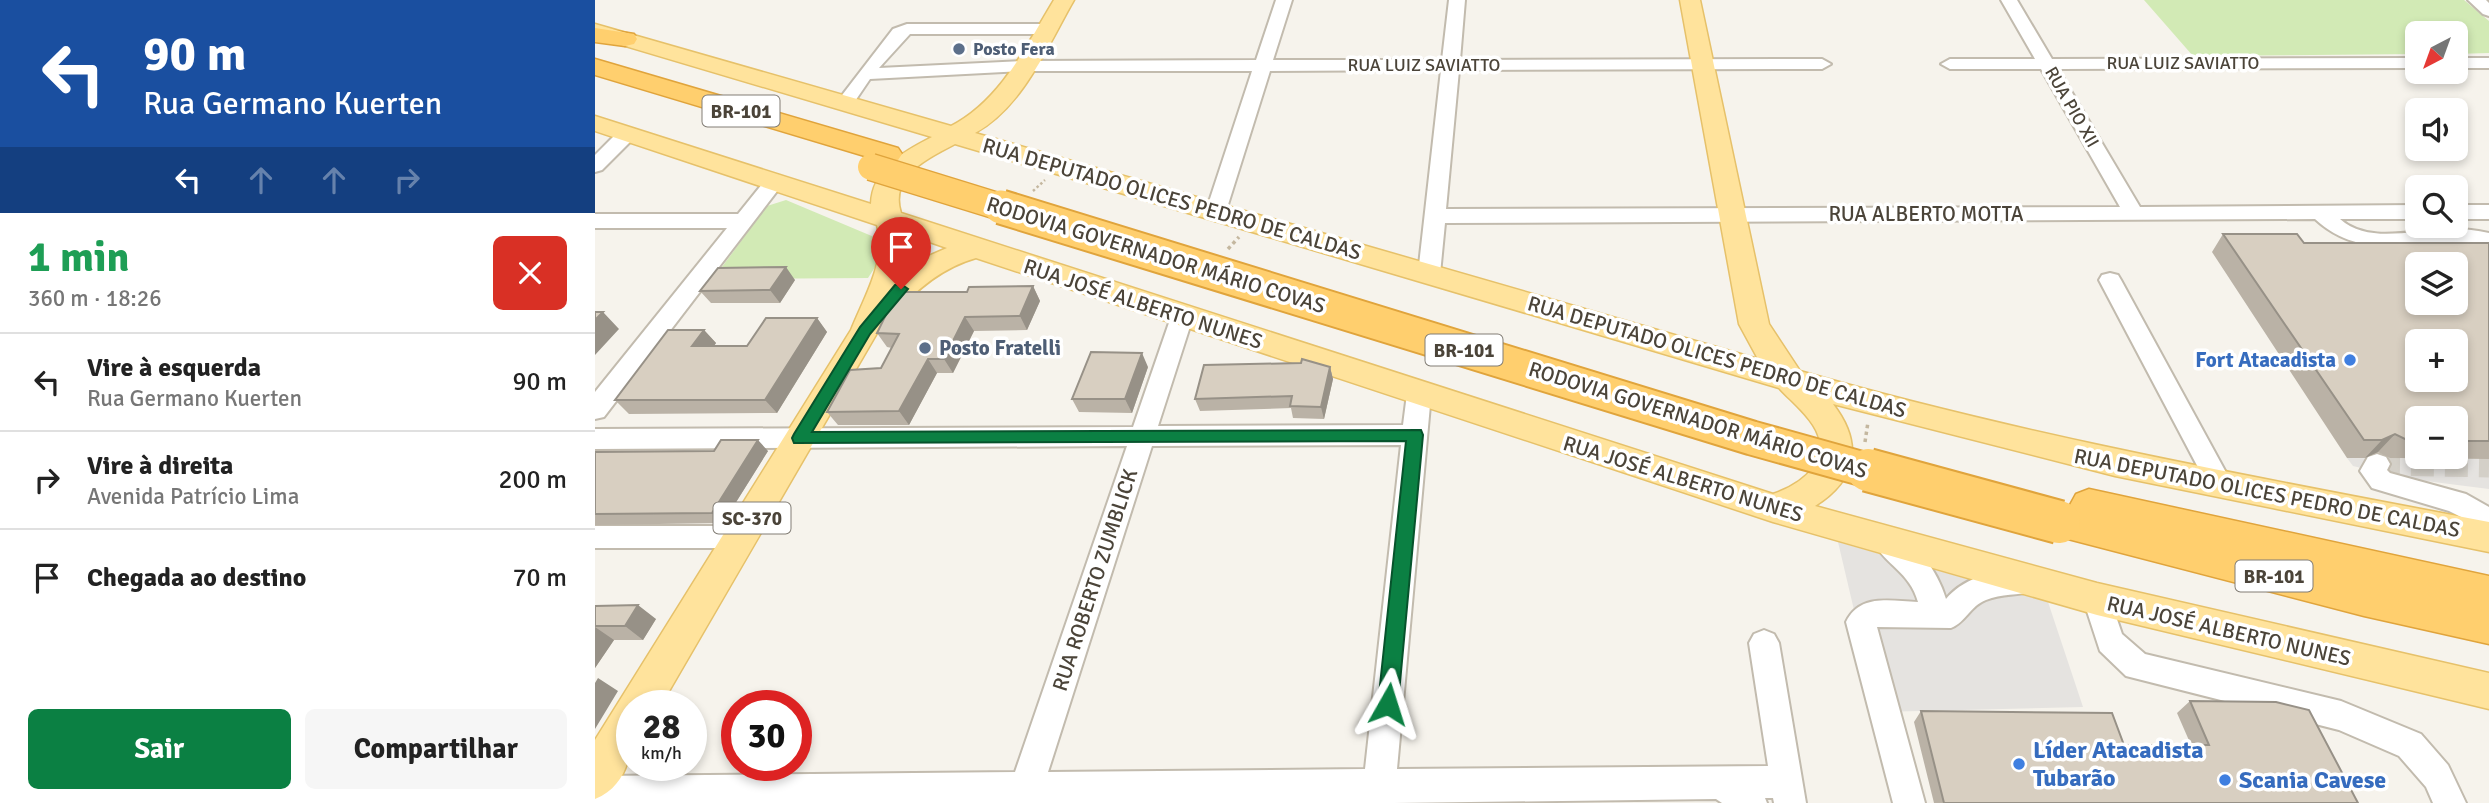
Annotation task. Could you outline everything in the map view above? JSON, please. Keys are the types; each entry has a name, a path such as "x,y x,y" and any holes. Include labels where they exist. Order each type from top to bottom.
{"highway":[{"path":"595,33 625,39"},
{"name":"RODOVIA GOVERNADOR MÁRIO COVAS","path":"595,67 879,161 1752,438 2060,510 2304,555 2489,594"},
{"name":"RODOVIA GOVERNADOR MÁRIO COVAS","path":"595,83 879,161"},
{"name":"RODOVIA GOVERNADOR MÁRIO COVAS","path":"2060,510 2364,598 2489,625"}],"main road":[{"path":"890,220 884,202 888,181 944,131 977,122 1000,101 1025,66 1064,0"},
{"path":"1690,0 1730,215 1754,324 1765,346 1791,381 1818,407 1832,427 1837,450 1831,471 1821,487 1797,501 1773,508"},
{"name":"RUA DEPUTADO OLICES PEDRO DE CALDAS","path":"625,39 1791,381 2015,440 2220,485 2489,537"},
{"name":"RUA JOSÉ ALBERTO NUNES","path":"595,123 1773,508 2097,599 2489,691"},
{"name":"SC-370","path":"648,690 865,331 893,260 895,245 890,220"},
{"name":"SC-370","path":"865,331 914,276 933,263 974,249"},
{"path":"595,778 616,743"}],"street":[{"path":"1216,211 1284,0"},
{"path":"1429,274 1457,0"},
{"name":"RUA PIO XII","path":"2009,0 2134,213"},
{"path":"2476,0 2489,11"},
{"path":"845,103 899,33 907,29 1047,29"},
{"name":"RUA LUIZ SAVIATTO","path":"1950,64 2405,63"},
{"path":"2468,63 2489,63"},
{"name":"RUA LUIZ SAVIATTO","path":"865,74 1025,66 1822,64"},
{"path":"595,166 627,134"},
{"path":"595,410 775,182"},
{"name":"RUA ALBERTO MOTTA","path":"1435,216 2405,212"},
{"path":"2468,212 2489,212"},
{"path":"2321,213 2334,226 2361,239 2470,236 2489,240"},
{"path":"595,221 744,221"},
{"path":"2110,280 2220,485"},
{"name":"RUA ROBERTO ZUMBLICK","path":"1024,796 1182,317"},
{"path":"1378,794 1419,394"},
{"path":"595,439 1415,435"},
{"path":"2377,464 2373,471 2381,481 2457,502 2489,520"},
{"path":"595,537 740,537"},
{"path":"1887,541 1918,568 1932,589 1943,615"},
{"path":"1909,803 1861,622 1868,614 1943,615 1963,596 1980,588 2028,581"},
{"path":"2097,599 2110,642 2137,666 2341,716 2410,745 2437,776 2450,803"},
{"path":"595,792 1024,796 1378,794 1720,782 1789,792 1764,643"},
{"path":"1720,782 1751,803"}],"green space":[{"path":"2144,0 2464,0 2489,21 2489,53 2468,54 2468,21 2405,21 2405,54 2193,56"},
{"path":"786,200 886,242 885,252 868,278 713,279 767,206"}],"shaded area":[{"path":"2347,458 2405,458 2405,469 2468,469 2468,459 2489,459 2489,489 2402,478 2353,466"},
{"path":"1838,542 2048,602 2083,707 1878,712"}],"building":[{"name":"Fort Atacadista","path":"2223,234 2297,234 2304,243 2489,243 2489,441 2468,441 2468,406 2405,406 2405,439 2395,434 2382,440 2364,440"},
{"path":"786,267 770,290 700,291 718,268"},
{"path":"1033,286 1020,316 965,317 944,359 928,359 899,411 827,412 850,370 881,368 899,334 877,333 897,292 967,292 969,287"},
{"path":"595,312 603,312 595,320"},
{"path":"766,318 817,318 765,400 615,400 668,330 704,330 692,346 747,346"},
{"path":"1091,352 1142,353 1125,399 1072,399"},
{"path":"1302,359 1330,367 1321,407 1290,406 1292,396 1195,399 1204,365 1301,363"},
{"path":"721,440 758,440 712,513 595,514 595,452 714,451"},
{"path":"638,605 625,626 595,626 595,606"},
{"path":"2190,701 2276,702 2309,710 2358,803 1944,803 1921,711 2112,713 2124,745 2209,745"}],"tunnel":[{"path":"2377,464 2489,466"}],"place":[{"name":"Posto Fera","path":"959,49"},
{"name":"Posto Fratelli","path":"925,348"},
{"name":"Fort Atacadista","path":"2350,360"},
{"name":"Líder Atacadista Tubarão","path":"2019,764"},
{"name":"Scania Cavese","path":"2225,780"}],"route":[{"path":"901,289 865,331 800,438 1415,435 1388,704"}]}
